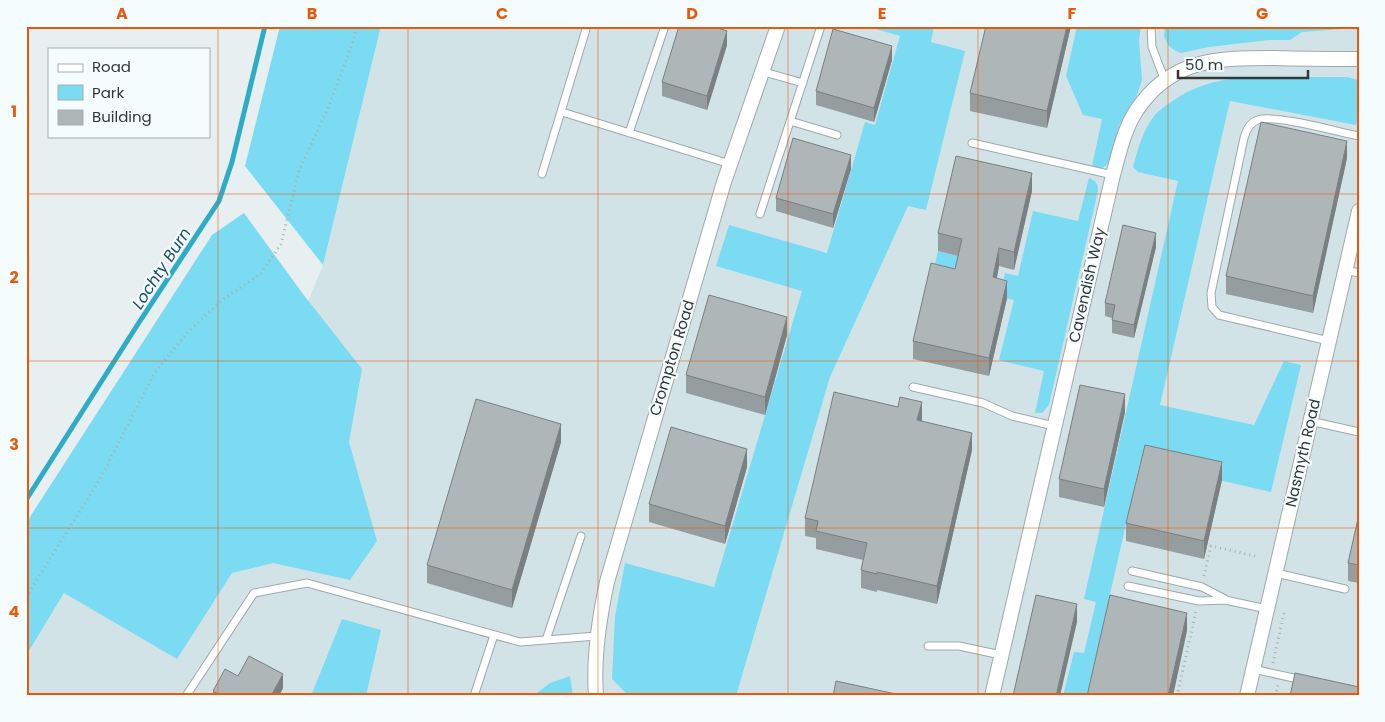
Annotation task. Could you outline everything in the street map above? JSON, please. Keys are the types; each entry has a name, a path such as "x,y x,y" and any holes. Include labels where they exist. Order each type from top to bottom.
{"street":[{"name":"Crompton Road","path":"596,696 595,658 597,636 607,582 730,164 778,26"},
{"name":"Cavendish Way","path":"992,696 1113,175 1122,142 1135,112 1145,98 1164,81 1196,64 1220,59 1359,59"},
{"name":"Nasmyth Road","path":"1247,696 1329,342 1352,272 1359,211"}],"lane":[{"path":"542,174 587,26"},
{"path":"629,133 664,26"},
{"path":"760,214 821,26"},
{"path":"1151,26 1152,47 1164,81"},
{"path":"761,71 803,83"},
{"path":"562,112 730,164"},
{"path":"1329,342 1219,315 1212,307 1210,301 1211,293 1244,138 1253,122 1258,119 1274,118 1359,136"},
{"path":"790,121 837,136"},
{"path":"972,143 1113,175"},
{"path":"913,387 983,403 1012,416 1054,426"},
{"path":"1310,421 1359,432"},
{"path":"546,640 581,536"},
{"path":"1132,571 1202,586 1225,600"},
{"path":"1276,573 1346,590"},
{"path":"186,696 254,593 307,583 520,642 597,636"},
{"path":"1128,586 1199,601 1225,600 1267,609"},
{"path":"474,696 494,634"},
{"path":"928,646 954,645 1001,655"},
{"path":"1253,669 1298,679"}],"path":[{"path":"26,597 100,479 155,372 187,333 221,301 261,273 281,244 299,171 329,106 357,26"},
{"path":"1270,673 1286,606"}],"shaded area":[{"path":"381,26 1359,26 1359,696 26,696 26,656 64,593 238,473 323,265"}],"green space":[{"path":"280,26 381,26 323,265 245,166"},
{"path":"865,26 934,26 931,42 965,51 926,210 908,206 830,377 736,696 629,696 612,679 615,616 625,563 714,587 802,291 716,266 729,225 827,253 865,122 875,125 900,36"},
{"path":"1077,26 1141,26 1139,40 1142,80 1137,95 1119,126 1109,161 1102,168 1092,166 1102,119 1083,115 1066,76"},
{"path":"1165,26 1240,26 1250,28 1251,26 1343,26 1342,29 1302,32 1290,40 1269,40 1209,47 1181,53 1168,45 1164,36"},
{"path":"1249,77 1347,77 1359,80 1359,113 1356,125 1230,101 1160,405 1254,425 1284,361 1301,365 1271,492 1140,462 1087,696 1063,696 1074,652 1084,653 1096,602 1084,599 1178,181 1138,172 1133,167 1137,153 1144,133 1151,121 1169,103 1201,86 1229,79"},
{"path":"1089,178 1096,183 1098,191 1049,405 1042,413 1035,413 1044,371 999,360 1014,300 931,281 938,251 962,257 1003,283 1005,273 1018,276 1033,211 1078,221"},
{"path":"244,213 303,294 362,369 349,442 377,541 350,580 273,563 232,573 177,659 64,593 26,656 26,523 212,235"},
{"path":"342,619 381,630 366,696 311,696"},
{"path":"570,676 573,696 533,696 550,683"}],"building":[{"path":"679,26 712,26 727,31 707,96 662,82"},
{"path":"986,26 1067,26 1047,111 970,93"},
{"path":"833,29 892,46 874,108 816,91"},
{"path":"1261,122 1347,141 1313,296 1226,276"},
{"path":"793,138 851,155 833,214 776,198"},
{"path":"956,156 1032,173 1014,252 999,248 993,277 1007,281 989,358 913,341 931,263 955,269 962,239 938,233"},
{"path":"1123,225 1156,233 1134,325 1112,320 1115,305 1105,303"},
{"path":"709,295 787,317 765,397 686,375"},
{"path":"1080,385 1125,394 1104,489 1059,479"},
{"path":"834,392 898,407 900,397 922,402 917,420 972,433 937,586 861,570 867,543 816,531 818,521 805,518"},
{"path":"476,399 561,424 512,590 427,565"},
{"path":"671,427 747,449 725,526 649,504"},
{"path":"1145,445 1222,462 1204,541 1126,523"},
{"path":"1359,514 1359,565 1348,563"},
{"path":"1036,595 1077,604 1056,696 1013,696"},
{"path":"1110,595 1187,613 1168,696 1087,696"},
{"path":"249,656 283,674 271,696 222,696 213,691 225,669 238,676"},
{"path":"1295,673 1359,687 1359,696 1290,696"},
{"path":"836,681 905,696 833,696"}],"waterway":[{"name":"Lochty Burn","path":"26,500 219,201 232,162 265,26"}]}
